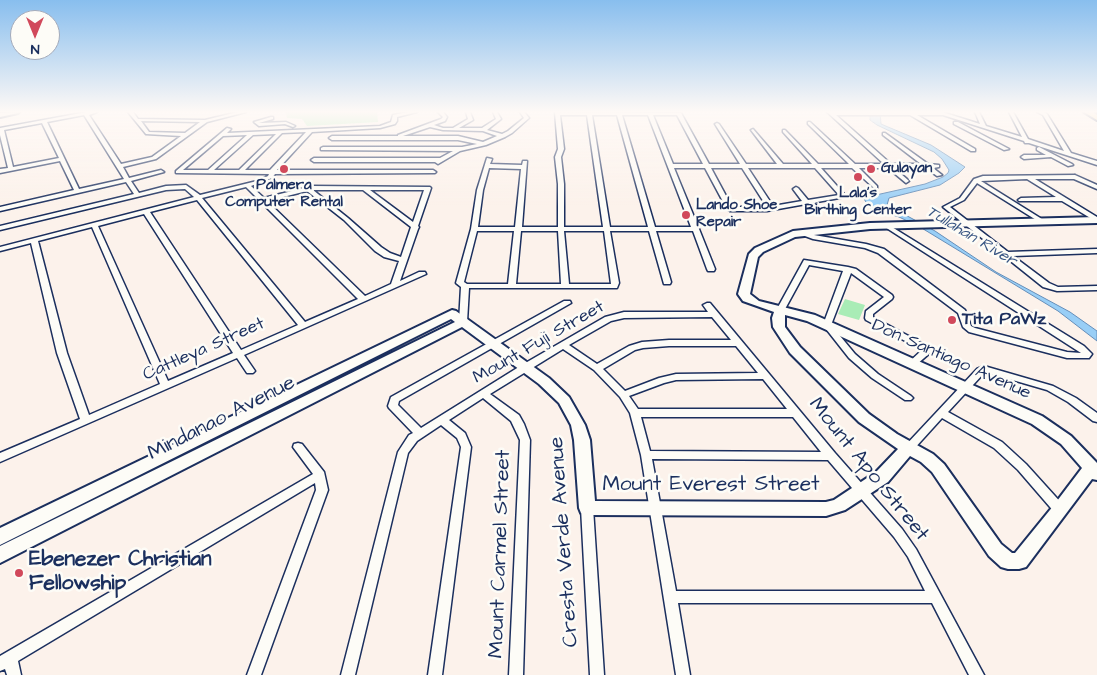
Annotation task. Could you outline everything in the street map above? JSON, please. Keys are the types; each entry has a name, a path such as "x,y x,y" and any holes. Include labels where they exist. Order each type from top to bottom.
{"street":[{"path":"5,144 11,169"},
{"path":"54,144 78,191"},
{"path":"105,144 137,194"},
{"path":"120,166 154,158 174,144"},
{"path":"212,144 178,172 240,172 270,175 305,172 433,172"},
{"path":"209,172 240,144"},
{"path":"240,172 269,144"},
{"path":"0,249 247,185 270,175 299,144"},
{"path":"305,172 328,144"},
{"path":"324,149 462,149 484,144"},
{"path":"560,144 558,157 561,184 561,230 565,286"},
{"path":"512,286 525,164 488,162 460,283 465,286 512,286 565,286 614,286 594,144"},
{"path":"627,144 667,282"},
{"path":"662,144 711,269"},
{"path":"695,144 730,209 771,208 843,196 797,144"},
{"path":"730,144 771,208"},
{"path":"764,144 781,166"},
{"path":"830,144 875,187"},
{"path":"865,144 906,181"},
{"path":"897,144 939,175"},
{"path":"962,144 973,150"},
{"path":"996,144 1006,149"},
{"path":"1032,144 1070,165"},
{"path":"1037,144 1097,164"},
{"path":"1062,144 1069,154"},
{"path":"424,172 462,149"},
{"path":"1024,157 1053,156"},
{"path":"0,171 61,159"},
{"path":"314,160 442,160"},
{"path":"671,166 937,166"},
{"path":"0,209 161,172"},
{"path":"1028,177 1097,220"},
{"path":"976,180 990,178 1077,177 1097,187"},
{"path":"976,180 1043,222"},
{"path":"976,180 965,198 946,207 1051,287 1063,289 1097,288"},
{"path":"247,185 363,299"},
{"path":"0,228 137,194 180,186 190,188 303,325"},
{"path":"364,188 416,227"},
{"path":"263,200 308,189 428,188 395,285"},
{"path":"308,189 346,219 378,249 404,260"},
{"path":"796,189 806,202"},
{"path":"1021,200 1064,199"},
{"path":"146,211 250,371"},
{"path":"800,233 860,226 1097,220"},
{"path":"94,224 165,385"},
{"path":"800,233 866,246 881,251 962,312 967,327 972,330 1075,357 1086,356 1087,354 1081,348 887,226"},
{"path":"474,229 696,229"},
{"name":"Don Santiago Avenue","path":"800,233 784,237 759,250 751,259 745,296 754,303 802,315 828,325 966,386 1049,426 1095,467"},
{"path":"34,240 62,353 86,420"},
{"path":"1006,254 1097,251"},
{"path":"913,363 928,350 869,318 869,313 889,297 862,276 848,269 807,262 781,309 778,318 779,327 795,350 864,418 892,438 927,458 938,468 996,550 1008,561 1020,561 1095,467"},
{"path":"848,269 828,325 838,342 852,356 875,376 908,398"},
{"name":"Cattleya Street","path":"0,458 422,274"},
{"path":"459,315 465,286"},
{"path":"348,675 403,452 407,444 419,432 393,406 394,399 567,303"},
{"name":"Mount Apo Street","path":"707,305 860,491 902,539 936,597 977,675"},
{"name":"Mount Fuji Street","path":"419,432 562,345 616,317 715,314"},
{"name":"Mindanao Avenue","path":"0,537 429,332 459,315"},
{"name":"Cresta Verde Avenue","path":"459,315 493,344 554,389 564,400 578,425 582,440 597,675"},
{"name":"Mindanao Avenue","path":"0,555 408,342"},
{"path":"597,368 632,348 642,345 738,343"},
{"path":"562,345 597,368 623,395 634,413 646,455 683,675"},
{"path":"909,447 984,369 993,370 1055,390 1097,418"},
{"path":"623,395 662,380 676,377 765,376"},
{"name":"Mount Carmel Street","path":"483,393 515,418 520,424 525,440 516,675"},
{"path":"634,413 796,413"},
{"path":"941,413 998,445 1022,467 1060,510"},
{"path":"435,675 466,447 461,436 441,419"},
{"path":"254,675 322,490 320,475 298,447"},
{"name":"Mount Everest Street","path":"587,508 826,509 839,505 882,476 909,447"},
{"path":"646,455 831,456"},
{"path":"14,675 5,661 320,475"},
{"path":"670,598 936,597"}],"green space":[{"path":"845,299 865,305 859,320 838,314"}],"water":[{"path":"916,144 931,145 965,167 940,185 889,198 887,205 935,231 996,272 1070,312 1097,331 1097,341 1058,311 920,227 899,217 870,208 864,199 867,197 925,184 948,173 949,170 942,159 934,152"}],"place":[{"name":"Palmera Computer Rental","path":"284,169"},
{"name":"Gulayan","path":"871,169"},
{"name":"Lala's Birthing Center","path":"858,177"},
{"name":"Lando Shoe Repair","path":"686,215"},
{"name":"Tita PaWz","path":"952,320"},
{"name":"Ebenezer Christian Fellowship","path":"19,573"}],"water label":[{"name":"Tullahan River","path":"971,237"}]}
